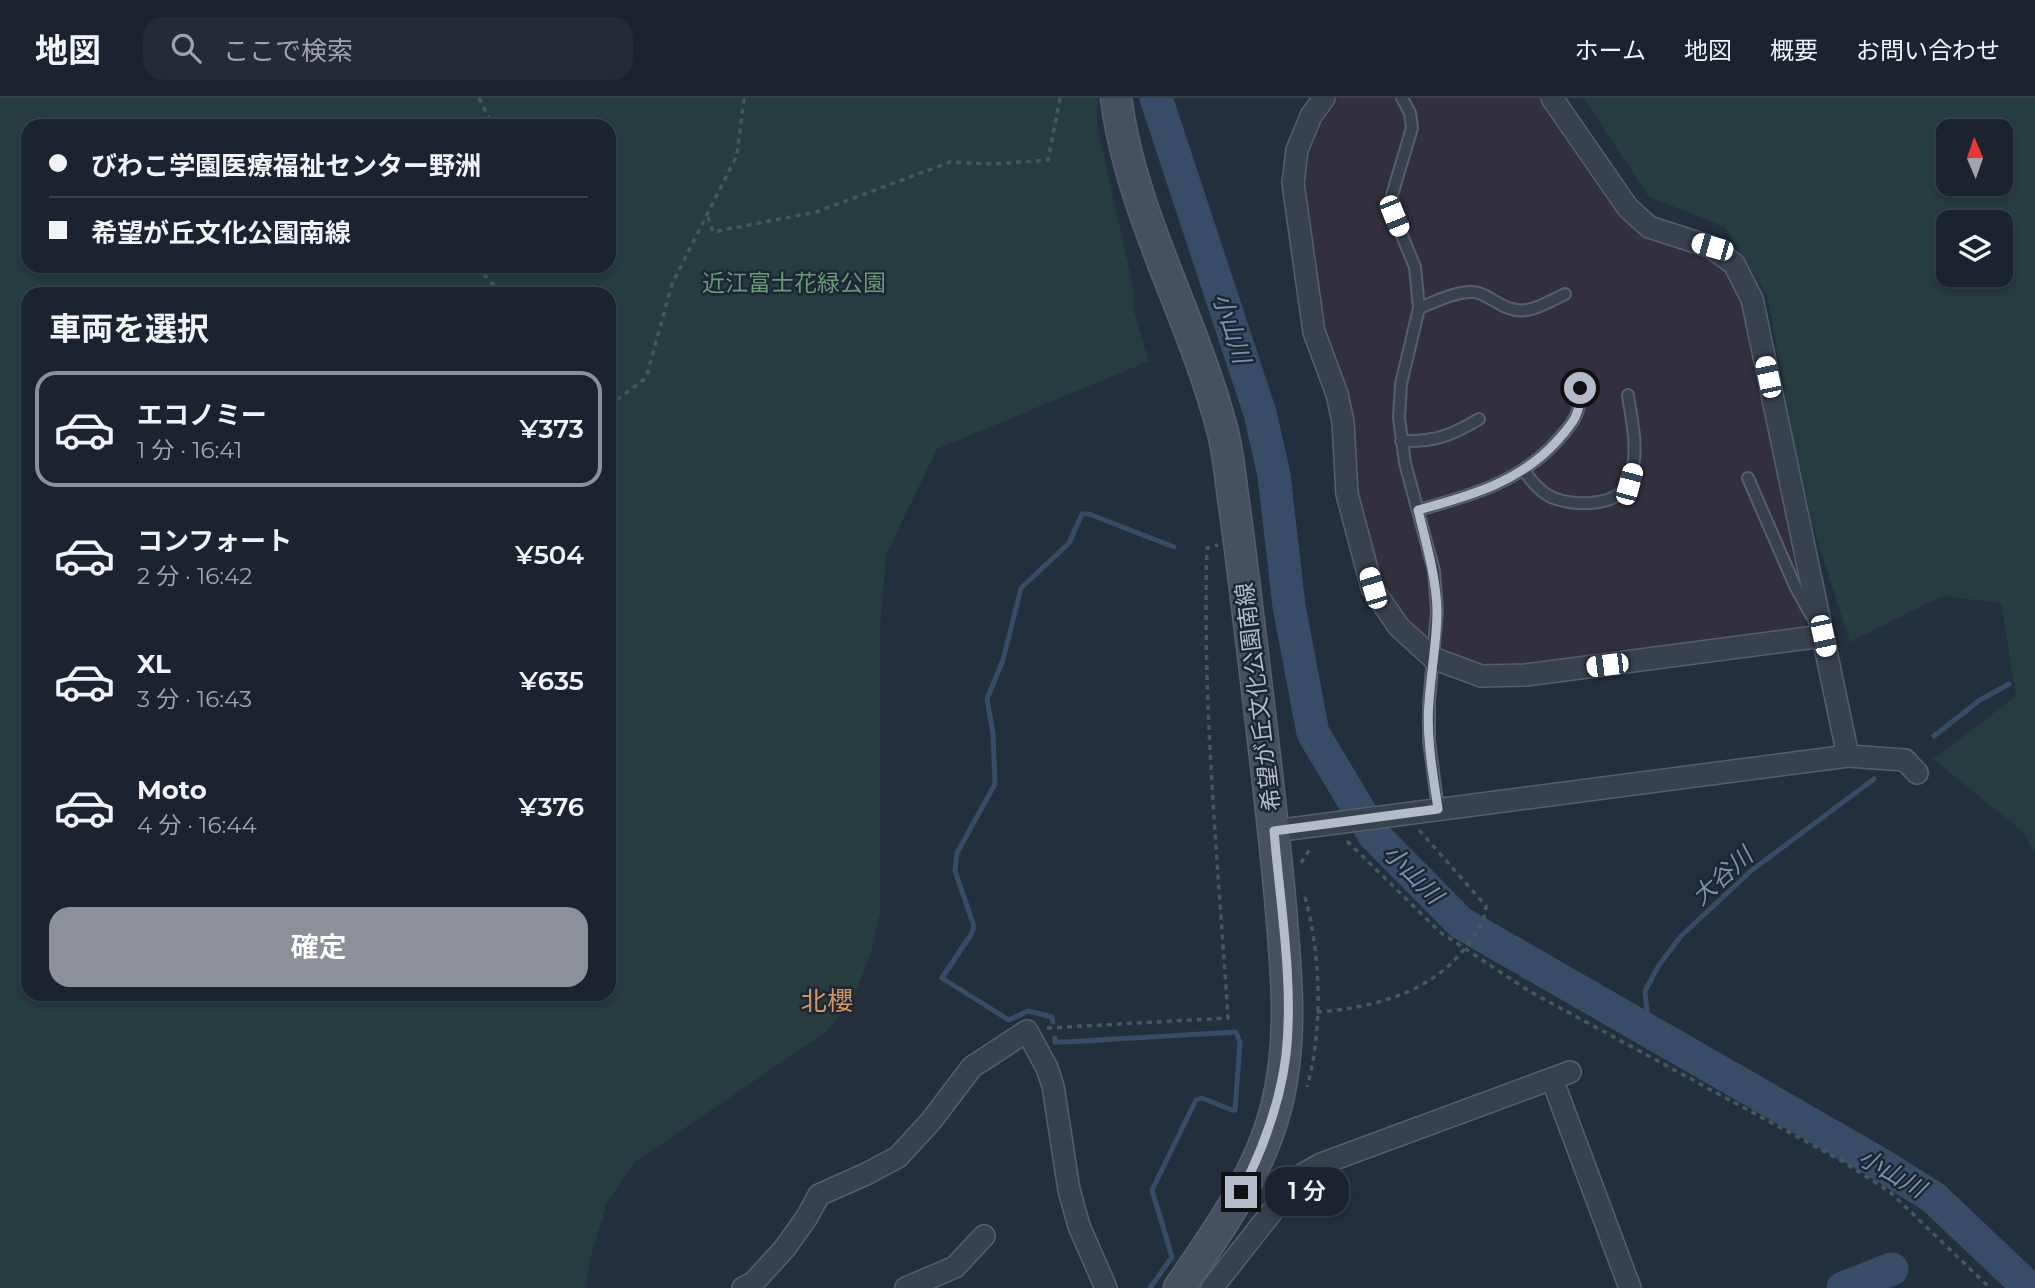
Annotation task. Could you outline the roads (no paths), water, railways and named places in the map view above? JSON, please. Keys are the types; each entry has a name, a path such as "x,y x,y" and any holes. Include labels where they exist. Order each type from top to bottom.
{"main road":[{"name":"希望が丘文化公園南線","path":"1116,98 1121,131 1145,214 1201,361 1223,431 1239,539 1274,831 1288,995 1286,1055 1276,1108 1260,1155 1232,1210 1179,1288"}],"street":[{"path":"1324,98 1311,116 1297,150 1293,183 1314,332 1341,413 1347,494 1373,588 1399,627 1433,658 1481,676 1525,675 1823,636"},
{"path":"1552,98 1628,208 1649,227 1712,247 1734,264 1752,299 1848,756"},
{"path":"1274,831 1346,829 1384,816 1848,756 1905,760 1917,773"},
{"path":"751,1286 785,1248 819,1195 898,1157 931,1121 972,1067 1027,1031 1047,1068 1053,1086 1069,1190 1079,1226 1106,1288"},
{"path":"1212,1288 1300,1176 1321,1164 1561,1075 1630,1288"},
{"path":"906,1288 955,1267 984,1236"}],"lane":[{"path":"1402,98 1410,113 1412,128 1392,195 1394,216 1415,267 1419,308 1401,384 1399,418 1401,441 1434,571 1437,611 1429,703 1429,741 1438,809"},
{"path":"1419,308 1472,292 1483,295 1507,309 1522,312 1565,294"},
{"path":"1418,510 1467,497 1524,471 1551,448 1573,423 1580,405 1580,388"},
{"path":"1524,471 1535,486 1552,497 1571,502 1595,502 1616,496 1629,484 1633,468 1635,447 1628,395"},
{"path":"1401,441 1424,442 1447,437 1479,419"},
{"path":"1748,478 1795,586 1823,636"}],"waterway":[{"name":"小山川","path":"1156,98 1260,413 1274,475 1289,606 1313,733 1374,835 1461,923 1933,1197 2029,1288"},
{"path":"1053,1022 1052,1017 1028,1011 1009,1020 942,978 974,926 955,871 957,853 995,784 993,734 987,699 1003,660 1021,588 1069,543 1082,514 1089,514 1174,547"},
{"name":"大谷川","path":"1934,736 1980,700 2009,684"},
{"name":"大谷川","path":"1649,1033 1645,991 1659,965 1681,936 1752,870 1874,779"},
{"path":"1055,1038 1055,1042 1065,1042 1236,1032 1240,1043 1235,1110 1202,1098 1196,1100 1152,1190 1172,1257 1150,1288"},
{"path":"1843,1288 1892,1269"}],"district":[{"name":"北櫻","path":"827,1001"}],"park label":[{"name":"近江富士花緑公園","path":"794,283"}]}
